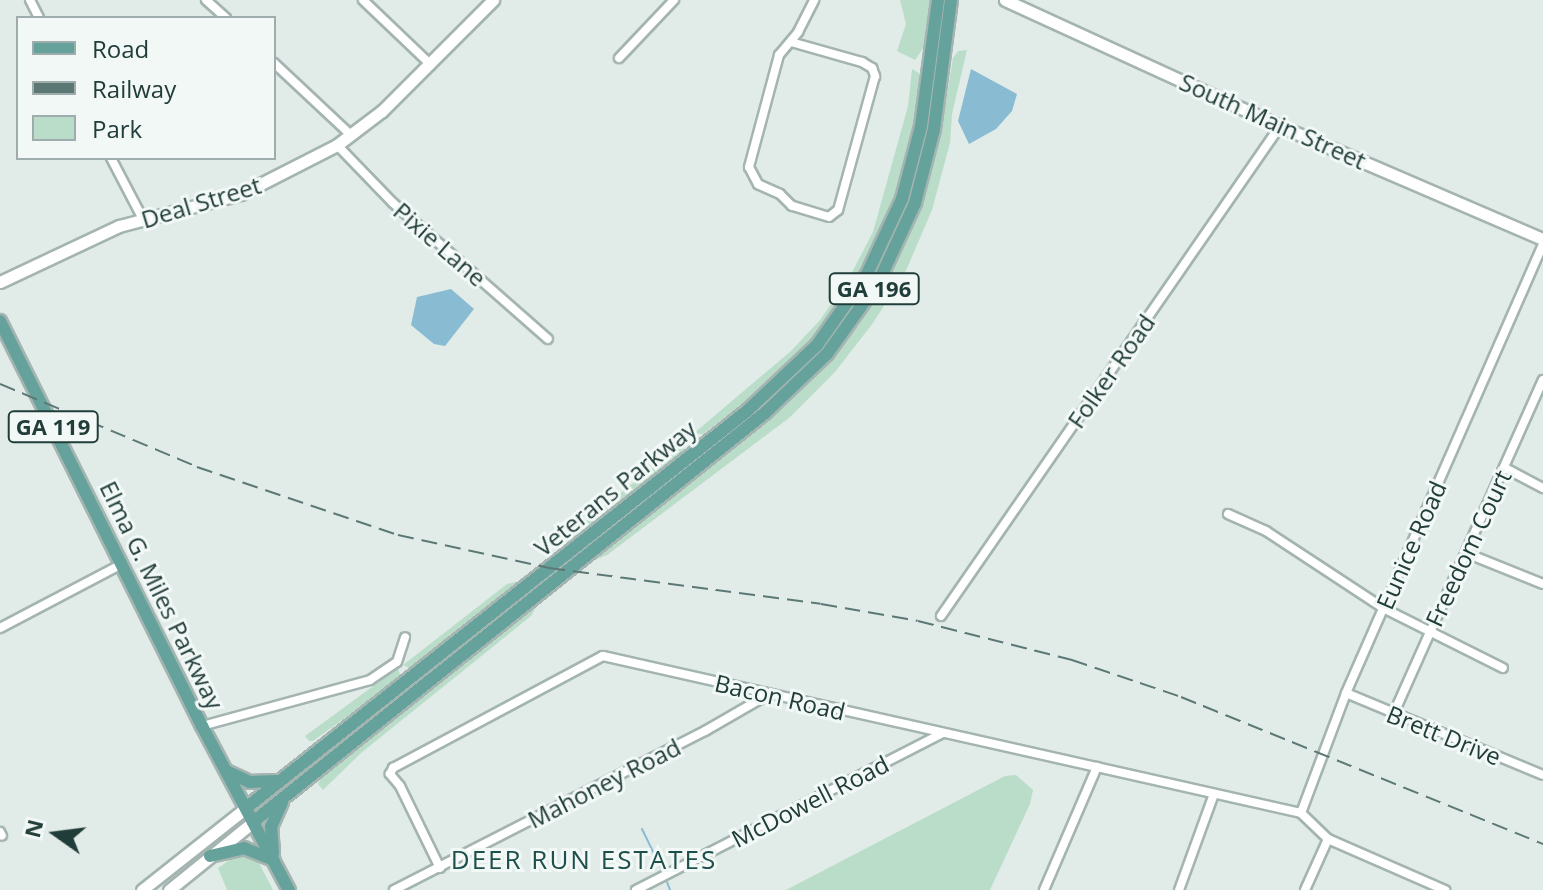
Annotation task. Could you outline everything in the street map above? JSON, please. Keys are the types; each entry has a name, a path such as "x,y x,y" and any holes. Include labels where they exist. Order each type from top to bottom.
{"main road":[{"name":"Veterans Parkway","path":"246,808 747,411 817,345 867,274 902,199 921,126 938,0"},
{"name":"Veterans Parkway","path":"253,822 765,413 835,345 879,281 918,195 934,129 951,0"},
{"name":"Elma G. Miles Parkway","path":"0,321 202,726 288,888"},
{"path":"226,770 250,782 280,780"},
{"path":"210,856 244,848 274,860 272,821 285,797"}],"street":[{"path":"206,0 224,16"},
{"path":"363,0 431,65"},
{"name":"Deal Street","path":"0,282 119,226 241,194 337,145 382,111 493,0"},
{"path":"619,58 674,0"},
{"path":"791,42 862,62 872,68 875,76 834,216 824,217 792,206 780,194 758,184 749,167 779,55 791,42 814,0"},
{"name":"South Main Street","path":"1005,0 1543,242"},
{"path":"276,65 350,134"},
{"name":"Folker Road","path":"941,616 1280,126"},
{"name":"Pixie Lane","path":"337,145 393,203 548,339"},
{"path":"112,160 144,221"},
{"name":"Eunice Road","path":"1301,813 1346,693 1543,242"},
{"name":"Freedom Court","path":"1393,715 1543,380"},
{"path":"1505,468 1543,488"},
{"path":"1228,514 1266,531 1291,551 1383,608 1503,668"},
{"path":"1466,553 1543,584"},
{"path":"0,628 122,564"},
{"path":"202,726 370,680 397,662 405,637"},
{"name":"Bacon Road","path":"440,868 400,786 390,774 393,768 463,734 603,656 1301,813"},
{"name":"Brett Drive","path":"1346,693 1543,775"},
{"name":"Mahoney Road","path":"394,890 692,738 769,694"},
{"name":"McDowell Road","path":"636,890 941,734"},
{"path":"1044,890 1097,767"},
{"path":"1179,890 1214,794"},
{"name":"Veterans Parkway","path":"142,890 246,808"},
{"path":"1301,813 1328,839 1445,890"},
{"name":"Veterans Parkway","path":"169,890 253,822"},
{"path":"1305,890 1328,839"}],"green space":[{"path":"900,0 931,0 924,47 915,60 897,51 906,24"},
{"path":"967,50 952,114 950,143 932,210 905,273 873,323 835,372 789,418 607,555 590,562 784,407 812,380 858,326 892,272 916,218 943,119 953,58 958,51"},
{"path":"912,69 919,73 920,95 898,195 857,282 812,344 780,375 703,434 693,434 791,351 820,320 849,278 873,232 908,106"},
{"path":"686,441 685,448 673,461 564,548 574,530"},
{"path":"525,580 411,669 403,665 507,584"},
{"path":"540,601 531,616 361,753 323,790 318,784 320,779"},
{"path":"398,668 401,678 313,741 305,736"},
{"path":"1016,775 1033,790 1030,804 990,890 786,890 1005,776"},
{"path":"235,856 249,857 259,863 273,890 227,890 218,868"}],"water":[{"path":"971,69 1017,94 1012,111 996,129 969,144 958,121"},
{"path":"451,289 474,309 445,346 434,344 411,325 417,297"}],"waterway":[{"path":"642,829 661,868"},
{"path":"667,882 670,890"}],"railway":[{"path":"0,384 197,467 398,535 549,568 821,604 918,621 1072,660 1181,697 1543,844"}],"district":[{"name":"DEER RUN ESTATES","path":"584,860"}]}
